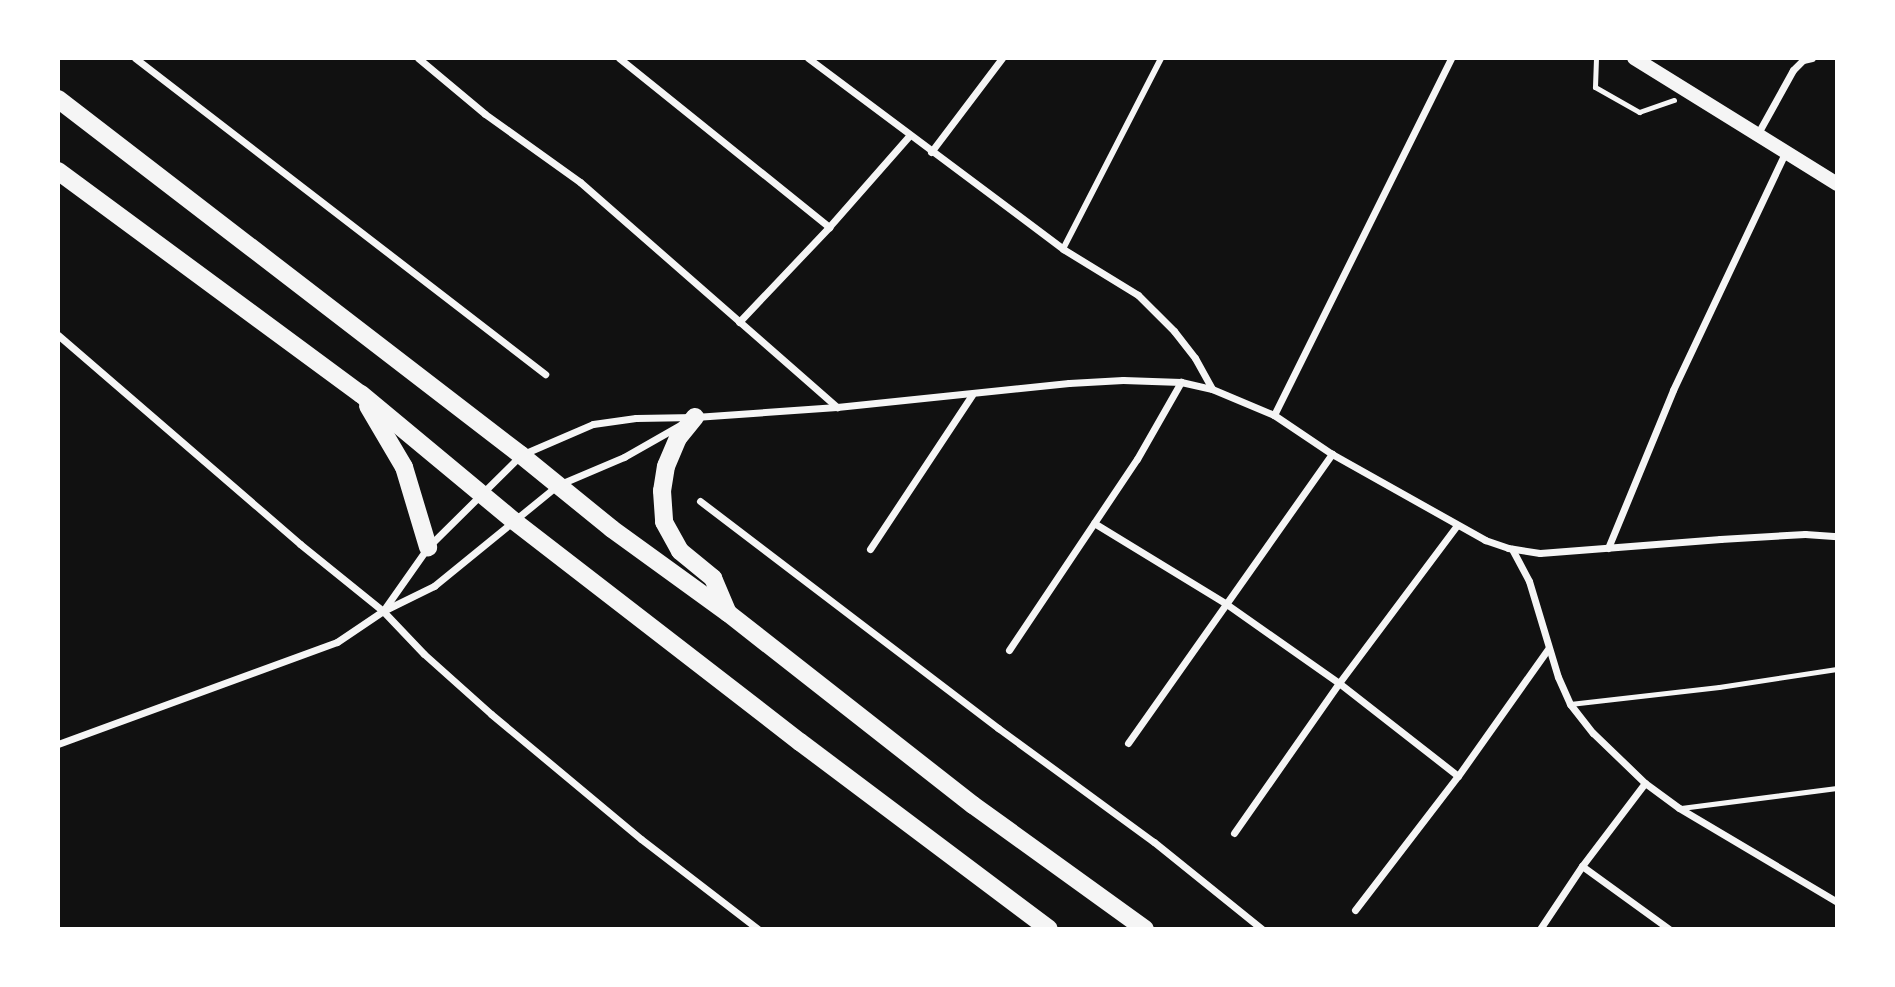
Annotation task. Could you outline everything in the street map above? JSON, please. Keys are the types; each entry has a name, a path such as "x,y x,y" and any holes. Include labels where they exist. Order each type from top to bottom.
{"main road":[{"path":"1634,58 1837,184"},
{"path":"58,99 521,455 612,529 728,613 973,805 1145,929"},
{"path":"58,171 361,394 514,521 833,768 1049,929"},
{"path":"361,394 404,467 428,547"},
{"path":"695,417 678,438 666,466 662,491 664,522 680,551 713,578 728,613"}],"street":[{"path":"135,58 545,374"},
{"path":"418,58 485,114 587,188 837,407"},
{"path":"619,58 829,227"},
{"path":"808,58 1063,249 1138,295 1181,340 1195,358 1212,389"},
{"path":"931,152 1002,58"},
{"path":"1063,249 1161,58"},
{"path":"1274,415 1451,58"},
{"path":"1756,135 1793,70 1803,60 1812,58"},
{"path":"739,322 829,227 909,136"},
{"path":"1608,548 1672,390 1785,153"},
{"path":"58,335 300,544 383,611 424,654 491,715 641,839 758,929"},
{"path":"383,611 428,547 521,455 593,424 636,418 695,417 837,407 1123,380 1181,382 1212,389 1274,415 1332,454 1457,525 1512,549 1540,553 1805,534 1837,536"},
{"path":"1009,650 1165,414 1181,382"},
{"path":"870,549 972,395"},
{"path":"58,744 337,642 383,611 433,586 558,485 624,457 695,417"},
{"path":"1128,743 1332,454"},
{"path":"700,501 998,729 1172,856 1262,929"},
{"path":"1094,523 1225,603 1339,683 1458,776"},
{"path":"1234,833 1339,683 1457,525"},
{"path":"1512,549 1529,581 1548,649 1570,704 1594,733 1645,783 1679,808 1837,902"},
{"path":"1355,910 1458,776 1548,649"},
{"path":"1540,929 1582,866 1645,783"},
{"path":"1582,866 1669,929"}],"lane":[{"path":"1597,58 1595,87 1639,113 1674,100"},
{"path":"1570,704 1837,669"},
{"path":"1679,808 1837,788"}]}
